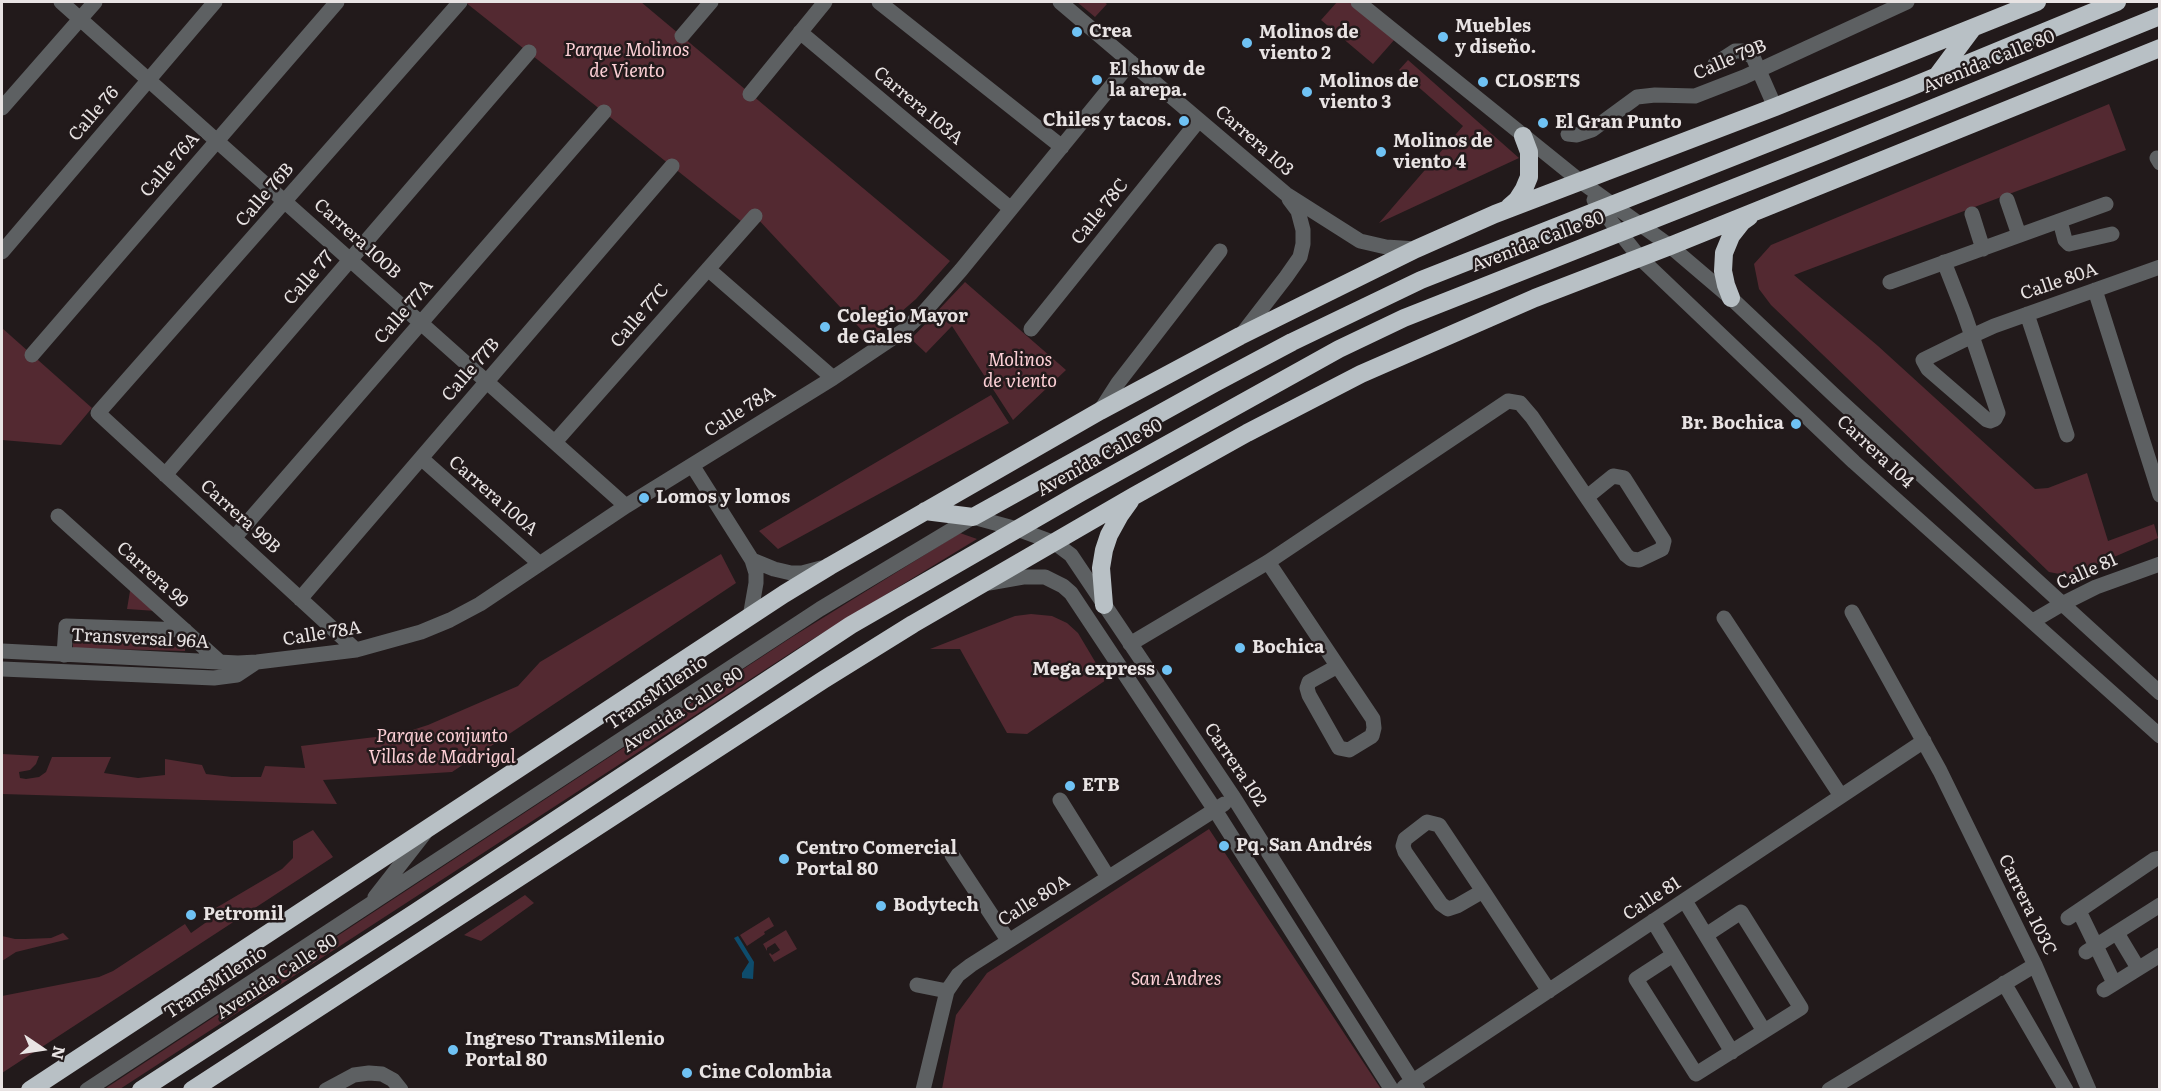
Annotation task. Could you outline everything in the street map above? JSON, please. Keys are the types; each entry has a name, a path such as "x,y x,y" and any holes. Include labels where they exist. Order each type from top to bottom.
{"highway":[{"name":"Avenida Calle 80","path":"30,1089 830,566 1100,411 1240,336 1416,249 1495,214 1775,107 2037,2"},
{"name":"Avenida Calle 80","path":"973,517 1215,383 1421,280 1937,76 2116,2"},
{"name":"Avenida Calle 80","path":"141,1089 416,912 852,625 1017,529 1340,349 1404,318 2160,16"},
{"path":"1937,76 1972,29"},
{"path":"192,1089 823,680 980,585 1247,433 1361,374 1535,298 1670,246 2160,48"},
{"path":"1495,214 1517,200 1529,177 1529,152 1522,136"},
{"path":"1731,297 1723,271 1724,253 1731,236 1742,222 1757,211"},
{"path":"1104,605 1101,587 1104,550 1120,515 1134,496"},
{"path":"925,511 973,517"}],"street":[{"name":"Carrera 100B","path":"62,2 627,506"},
{"path":"2,108 95,2"},
{"name":"Calle 76","path":"2,252 215,2"},
{"name":"Calle 76A","path":"32,355 337,2"},
{"name":"Calle 76B","path":"98,413 460,2"},
{"path":"682,36 711,2"},
{"path":"750,94 825,2"},
{"path":"879,2 1062,147"},
{"name":"Carrera 103","path":"1060,2 1286,194 1360,241 1386,247 1416,249"},
{"name":"Carrera 104","path":"1358,2 1580,181 1606,206 1641,224 1731,297 1854,414 2160,693"},
{"name":"Calle 79B","path":"1568,134 1577,135 1592,130 1637,97 1695,96 1759,70 1907,2"},
{"name":"Carrera 103A","path":"800,33 1011,209"},
{"path":"1715,64 1735,51 1742,51 1753,57 1775,107"},
{"name":"Calle 77","path":"165,475 529,52"},
{"name":"Calle 78A","path":"277,660 356,650 421,632 450,620 480,604 627,506 879,348 925,311 1131,62"},
{"name":"Calle 77A","path":"234,538 604,112"},
{"name":"Calle 78C","path":"1031,329 1199,120"},
{"name":"Calle 77B","path":"300,599 672,166"},
{"name":"Carrera 103","path":"1240,336 1300,257 1303,230 1298,212 1286,194"},
{"path":"2007,200 2019,235"},
{"path":"1890,282 2106,204"},
{"name":"Carrera 104","path":"1606,206 1620,233 1640,258 1854,462 2160,736"},
{"path":"1972,214 1983,249"},
{"name":"Calle 77C","path":"555,442 755,216"},
{"path":"2060,221 2069,244 2112,234"},
{"path":"1100,411 1118,383 1220,252"},
{"path":"1944,262 1972,336"},
{"name":"Calle 80A","path":"1972,336 1998,413 1997,417 1990,421 1928,369 1923,360 1972,336 2027,314 2160,267"},
{"path":"708,268 833,378"},
{"path":"2095,290 2160,495"},
{"path":"2027,314 2067,435"},
{"path":"1130,644 1268,562 1508,401 1520,403 1626,555 1631,559 1639,560 1662,549 1664,541 1624,478 1613,476 1587,497"},
{"name":"Carrera 99B","path":"98,413 356,650"},
{"name":"Carrera 100A","path":"421,459 540,564"},
{"path":"692,465 752,560 756,583 750,617"},
{"name":"Carrera 99","path":"58,516 220,662"},
{"name":"Carrera 102","path":"973,517 1017,529 1055,543 1071,555 1234,798 1410,1087"},
{"name":"TransMilenio","path":"87,1089 820,609 973,517"},
{"path":"752,560 791,573 802,573 830,566"},
{"path":"1268,562 1372,719 1374,728 1372,736 1349,750 1339,748 1307,688 1309,682 1336,667"},
{"name":"Calle 81","path":"2033,621 2096,587 2160,564"},
{"path":"980,585 1023,577 1045,577 1071,593 1215,810 1392,1089"},
{"name":"Carrera 103C","path":"1852,612 1924,741 2035,965 2089,1089"},
{"path":"1724,618 1841,796"},
{"path":"64,655 66,626 185,630"},
{"name":"Transversal 96A","path":"2,651 220,662 277,660"},
{"path":"2,669 214,678 237,675 257,662"},
{"name":"Calle 81","path":"1410,1087 1549,991 1924,741"},
{"name":"Calle 80A","path":"923,1089 947,991 964,970 1234,798"},
{"path":"1060,800 1108,878"},
{"path":"1483,891 1448,909 1441,904 1405,852 1403,846 1406,840 1427,822 1439,825 1483,891 1549,991"},
{"name":"TransMilenio","path":"366,908 431,826"},
{"path":"952,855 1008,940"},
{"path":"2160,858 2155,859 2074,914 2109,987 2160,955"},
{"path":"1686,901 1764,1031"},
{"path":"2091,949 2159,906"},
{"path":"1673,955 1636,979 1696,1074 1801,1008 1741,912 1706,935"},
{"path":"1653,921 1732,1052"},
{"path":"2116,933 2138,968"},
{"path":"1829,1089 2035,965"},
{"path":"2004,983 2066,1089"},
{"path":"916,985 947,991"},
{"path":"208,1089 228,1066"},
{"path":"326,1089 354,1075 369,1073 382,1074 393,1080 401,1089"}],"green space":[{"name":"Parque Molinos de Viento","path":"465,2 641,2 950,261 916,299 870,339 755,216 747,226"},
{"path":"1077,2 1104,2 1107,4 1095,17"},
{"path":"1337,2 1351,2 1395,39 1373,64 1321,20"},
{"path":"1408,60 1519,158 1379,223 1463,126 1399,70"},
{"path":"2109,104 2126,150 1794,275 1878,346 2035,489 2048,488 2087,473 2108,541 2154,524 2158,538 2070,576 2049,572 1771,305 1759,289 1754,264 1771,245"},
{"name":"Molinos de viento","path":"965,282 1066,370 1013,420 952,326 926,353 911,339"},
{"path":"2,328 92,408 61,445 2,440"},
{"path":"991,395 1009,423 778,549 759,531"},
{"path":"960,533 977,539 803,645 120,1089 103,1090 792,637"},
{"name":"Parque conjunto Villas de Madrigal","path":"721,554 736,583 452,772 323,780 337,804 2,794 2,754 39,756 36,764 30,770 19,772 20,778 26,779 39,777 46,772 52,757 111,757 104,773 138,778 165,775 165,759 202,765 206,774 232,777 261,777 265,766 305,768 301,746 400,734 428,725 518,686 540,662"},
{"path":"131,585 156,611 127,609"},
{"path":"1031,614 1052,616 1067,623 1078,633 1106,680 1027,734 1007,733 960,649 930,649 1015,616"},
{"path":"73,641 185,644 185,651 73,648"},
{"name":"San Andres","path":"1209,829 1381,1089 942,1089 956,1015 987,973"},
{"path":"313,830 333,857 2,1073 2,996 99,977 113,971 185,924 191,933 208,921 204,915 282,869 293,858 293,841"},
{"path":"525,895 534,903 481,941 464,935"},
{"path":"769,917 774,926 747,946 740,935"},
{"path":"786,930 797,949 774,962 769,954 772,955 780,950 775,943 767,948 767,951 763,944"},
{"path":"63,933 69,939 16,952 2,961 2,936 15,939 51,938"}],"water":[{"path":"738,936 754,962 753,979 742,978 742,973 749,962 734,938"}],"place":[{"name":"Crea","path":"1077,32"},
{"name":"Muebles y diseño.","path":"1443,37"},
{"name":"Molinos de viento 2","path":"1247,43"},
{"name":"El show de la arepa.","path":"1097,80"},
{"name":"CLOSETS","path":"1483,82"},
{"name":"Molinos de viento 3","path":"1307,92"},
{"name":"Chiles y tacos.","path":"1184,121"},
{"name":"El Gran Punto","path":"1543,123"},
{"name":"Molinos de viento 4","path":"1381,152"},
{"name":"Colegio Mayor de Gales","path":"825,327"},
{"name":"Br. Bochica","path":"1796,424"},
{"name":"Lomos y lomos","path":"644,498"},
{"name":"Bochica","path":"1240,648"},
{"name":"Mega express","path":"1167,670"},
{"name":"ETB","path":"1070,786"},
{"name":"Pq. San Andrés","path":"1224,846"},
{"name":"Centro Comercial Portal 80","path":"784,859"},
{"name":"Bodytech","path":"881,906"},
{"name":"Petromil","path":"191,915"},
{"name":"Ingreso TransMilenio Portal 80","path":"453,1050"},
{"name":"Cine Colombia","path":"687,1073"}]}
